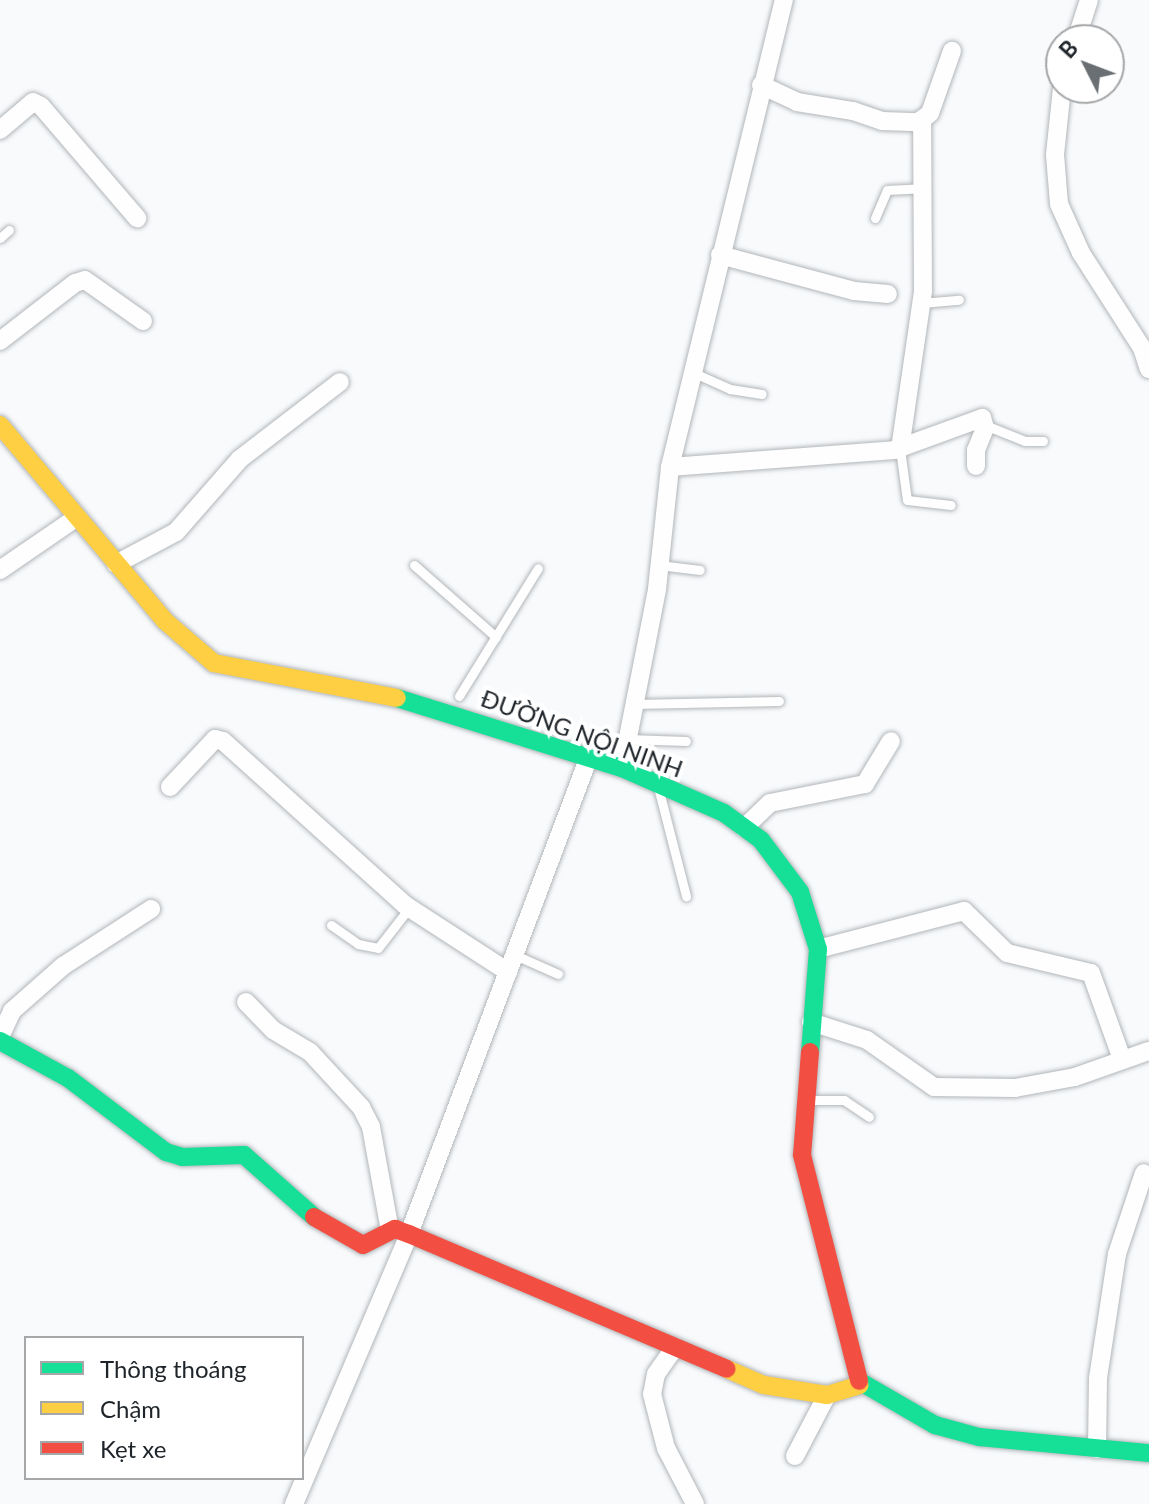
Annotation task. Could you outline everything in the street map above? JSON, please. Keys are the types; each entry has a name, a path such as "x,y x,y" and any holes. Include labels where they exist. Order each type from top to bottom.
{"street":[{"path":"622,768 659,565 670,467 784,0"},
{"path":"1081,24 1089,0"},
{"path":"761,85 797,102 853,111 882,121 922,119 930,113 952,51"},
{"path":"0,130 33,102 41,106 137,218"},
{"path":"1060,104 1055,155 1059,204 1081,253 1142,348 1149,369"},
{"path":"900,449 921,303 922,119"},
{"path":"720,255 854,291 888,294"},
{"path":"0,341 75,283 85,280 143,321"},
{"path":"116,564 176,532 240,459 340,382"},
{"path":"670,467 900,449 967,420 982,418 985,425 976,466"},
{"name":"ĐƯỜNG NỘI NINH","path":"0,425 165,621 214,663 455,703 622,768 724,813 781,863 800,892 818,949 803,1100 802,1155 860,1385"},
{"path":"0,570 77,517"},
{"path":"170,787 215,739 223,741 409,908 512,963"},
{"path":"744,828 760,808 781,799 865,784 891,741"},
{"path":"304,1478 400,1232 512,963 589,757"},
{"path":"151,909 63,966 12,1011 0,1039 68,1078 166,1152 182,1157 244,1155 339,1236 363,1245 400,1232 764,1385 827,1395 860,1385 935,1425 979,1437 1149,1453"},
{"path":"818,949 964,911 1007,953 1091,973 1122,1059"},
{"path":"246,1002 273,1030 310,1052 361,1107 371,1127 400,1232"},
{"path":"811,1022 867,1040 934,1087 1015,1088 1075,1077 1149,1051"},
{"path":"1097,1449 1098,1378 1117,1254 1144,1173"},
{"path":"675,1347 656,1374 652,1394 666,1448 695,1504"},
{"path":"795,1456 827,1395"},
{"path":"294,1504 303,1480"}],"lane":[{"path":"875,218 887,190 921,188"},
{"path":"0,238 9,230"},
{"path":"921,303 959,300"},
{"path":"692,372 730,389 762,394"},
{"path":"985,425 1025,441 1043,441"},
{"path":"900,449 907,500 951,505"},
{"path":"414,565 496,637"},
{"path":"659,565 700,570"},
{"path":"455,703 538,568"},
{"path":"634,704 779,701"},
{"path":"627,739 686,741"},
{"path":"657,784 686,896"},
{"path":"331,925 358,944 378,948 409,908"},
{"path":"512,963 558,974"},
{"path":"803,1100 844,1100 869,1117"}],"traffic: fast":[{"path":"397,698 622,768 724,813 761,840 800,892 818,949 810,1052"},
{"path":"0,1041 68,1078 166,1152 182,1157 244,1155 314,1217"},
{"path":"859,1381 935,1425 979,1437 1149,1453"}],"traffic: slow":[{"path":"0,425 165,621 214,663 397,698"},
{"path":"727,1369 764,1385 827,1395 860,1385"}],"traffic: jam":[{"path":"810,1052 802,1155 859,1381"},
{"path":"314,1217 363,1245 395,1229 409,1234 727,1369"}]}
